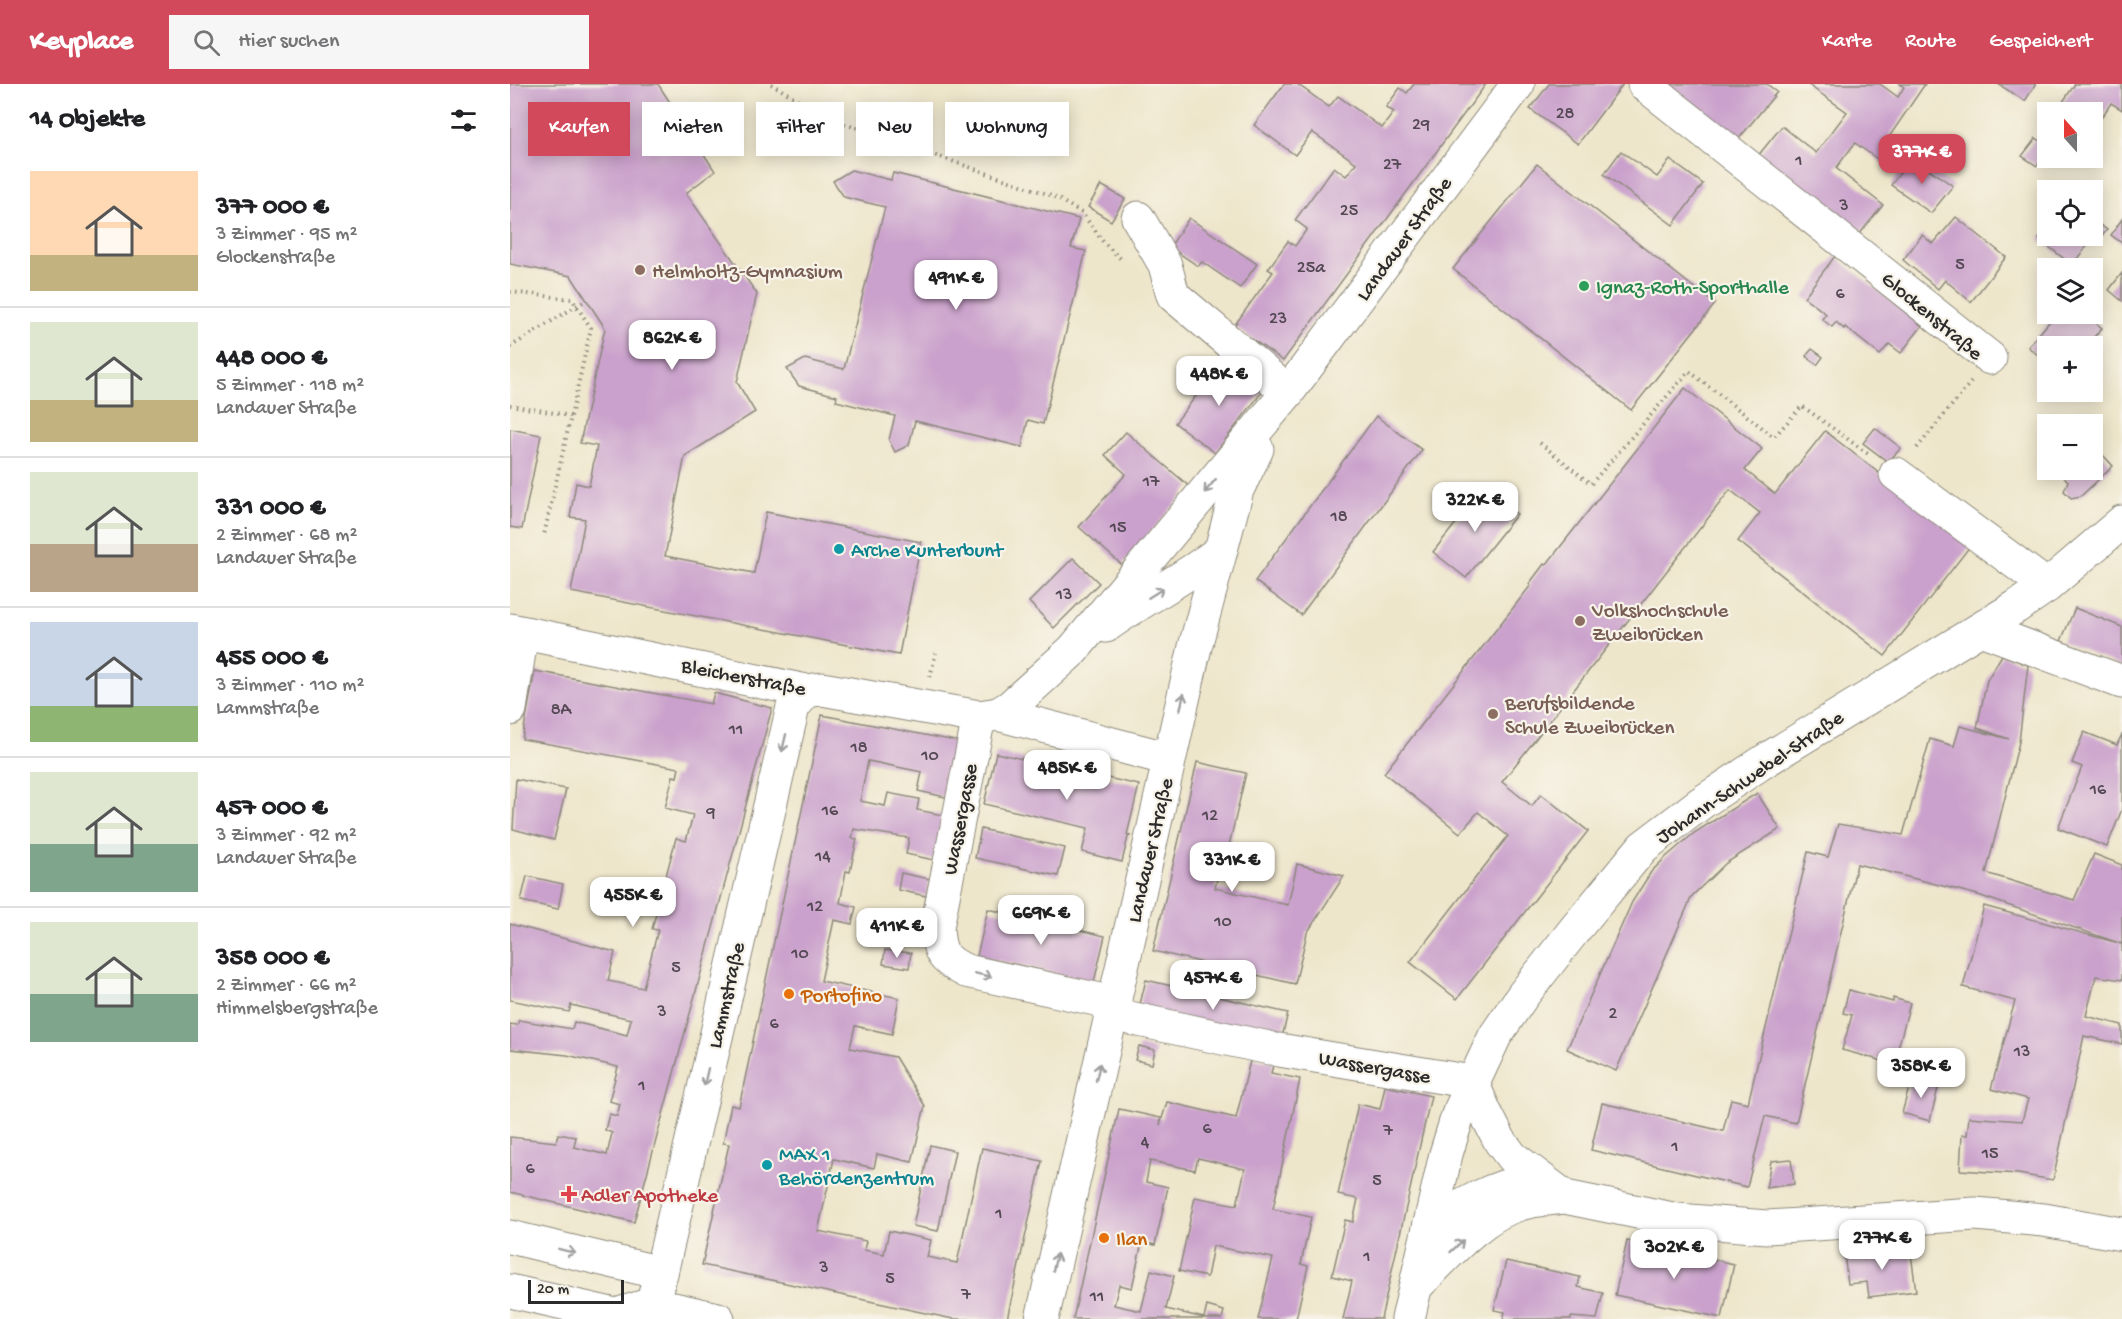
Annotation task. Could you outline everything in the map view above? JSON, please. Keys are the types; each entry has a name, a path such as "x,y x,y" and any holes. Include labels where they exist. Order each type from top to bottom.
{"street":[{"name":"Landauer Straße","path":"989,716 1020,700 1073,650 1288,392 1518,84"},
{"name":"Glockenstraße","path":"1644,84 1990,358"},
{"path":"1138,218 1165,266 1173,295 1288,392"},
{"name":"Landauer Straße","path":"1042,1319 1169,759 1220,551 1237,490 1288,392"},
{"path":"1896,474 2047,586"},
{"name":"Johann-Schwebel-Straße","path":"1408,1319 1446,1154 1458,1115 1472,1082 1495,1036 1523,995 1643,847 1701,803 1766,760 1981,629 2047,586 2122,522"},
{"path":"1073,650 1126,612 1195,570 1220,551"},
{"path":"1981,629 2122,682"},
{"path":"510,709 516,632"},
{"name":"Bleicherstraße","path":"516,632 806,690 822,689 989,716 1169,759"},
{"name":"Lammstraße","path":"653,1299 789,720 793,707 806,690"},
{"name":"Wassergasse","path":"989,716 937,927 938,947 949,963 966,971 1274,1049 1472,1082"},
{"path":"1472,1082 1500,1141 1512,1157 1565,1197"},
{"path":"1430,1224 1474,1199 1510,1184 1539,1179"},
{"path":"1416,1286 1463,1240 1496,1214 1520,1203 1565,1197 1677,1220 1767,1227 1975,1214 2044,1220 2122,1234"},
{"path":"510,1237 653,1299 718,1319"},
{"path":"510,1291 616,1315 653,1299"}],"path":[{"path":"771,84 833,120 1053,196 1082,213 1104,243 1128,266"},
{"path":"510,292 572,299 591,328 544,535"},
{"path":"510,347 586,300"},
{"name":"Glockenstraße","path":"1896,474 1990,358"},
{"path":"1540,442 1592,484 1689,371 1774,437 1802,406 1896,474"},
{"path":"510,405 571,416"}],"building":[{"name":"Helmholtz-Gymnasium","path":"510,84 658,84 670,102 642,102 642,156 705,156 715,171 686,193 757,294 737,382 755,412 685,456 665,556 754,573 766,512 921,542 899,655 571,592 585,519 570,517 576,483 589,486 597,446 580,443 605,328 571,276 510,264"},
{"path":"1284,84 1297,84 1329,107 1338,96 1382,128 1394,112 1386,107 1400,88 1407,93 1414,84 1486,84 1283,361 1234,326 1273,272 1268,269 1288,241 1295,246 1307,229 1295,220 1334,167 1346,176 1356,163 1312,132 1295,155 1254,125"},
{"path":"1549,84 1623,84 1578,144 1530,109"},
{"path":"1654,84 1767,84 1777,92 1732,147"},
{"path":"1807,84 1880,84 1898,97 1904,87 1900,84 1925,84 1887,140 1904,151 1891,169 1855,143 1836,168 1883,205 1854,241 1753,162 1782,126 1816,153 1847,112"},
{"path":"1998,84 2036,84 2025,101"},
{"path":"2075,84 2122,84 2122,110 2111,103 2103,115 2103,102 2063,102"},
{"path":"2036,138 2037,139 2037,166 2022,156"},
{"path":"1621,151 1657,177 1670,160 1703,184 1673,225 1604,174"},
{"path":"1912,157 1953,186 1931,213 1891,185"},
{"name":"Ignaz-Roth-Sporthalle","path":"1537,164 1715,304 1631,410 1453,269"},
{"path":"851,170 891,180 893,173 1079,219 1071,248 1086,251 1043,424 1028,420 1022,447 915,421 909,445 895,452 889,440 895,416 836,401 837,396 799,386 787,369 805,359 844,369 885,207 844,197 833,181"},
{"path":"1101,185 1125,199 1111,221 1088,207"},
{"path":"1956,217 2006,257 1971,302 1945,280 1938,289 1903,260 1922,235 1933,244"},
{"path":"1189,218 1257,264 1240,288 1202,262 1198,266 1170,247"},
{"path":"2122,219 2122,243 2111,235"},
{"path":"2048,246 2087,246 2078,258 2063,258"},
{"path":"1835,256 1922,326 1901,353 1889,344 1880,355 1845,327 1844,329 1836,322 1832,327 1822,319 1826,314 1804,297"},
{"path":"2122,273 2122,301 2109,290"},
{"path":"2048,324 2097,324 2102,328 2095,336 2037,336"},
{"path":"2037,336 2037,354 2028,347"},
{"path":"1812,349 1823,357 1817,365 1806,356"},
{"path":"1223,361 1262,392 1215,453 1175,423"},
{"name":"Berufsbildende Schule Zweibrücken","path":"1685,388 1762,449 1745,470 1775,494 1825,431 1971,545 1885,656 1738,541 1760,513 1730,490 1502,782 1532,806 1541,794 1588,831 1457,999 1410,962 1508,836 1478,812 1460,833 1384,773 1531,585 1529,584 1544,564 1546,565"},
{"path":"1376,416 1422,450 1301,615 1255,581"},
{"path":"1875,428 1901,448 1888,462 1863,443"},
{"path":"510,429 541,435 522,529 510,527"},
{"path":"1126,432 1190,487 1122,565 1079,527 1126,474 1105,455"},
{"path":"2103,455 2113,466 2103,475"},
{"path":"2098,480 2081,496 2071,498 2064,491 2068,481"},
{"path":"1484,488 1517,514 1466,578 1433,552"},
{"path":"1073,558 1099,583 1054,628 1029,602"},
{"path":"2075,608 2122,627 2122,667 2061,641"},
{"path":"2002,655 2028,665 2019,742 1986,873 2074,900 2094,854 2122,865 2122,944 1978,895 1857,864 1796,1123 1765,1116 1747,1187 1591,1150 1602,1103 1723,1131 1731,1099 1748,1103 1808,852 1828,857 1838,824 1903,835 1930,739 1954,746 1960,726 2009,739 1977,728 1987,680"},
{"path":"535,671 711,704 714,693 772,708 634,1222 510,1192 510,1137 556,1142 558,1134 576,1137 574,1147 607,1155 612,1133 605,1130 609,1114 617,1116 620,1104 609,1101 618,1067 567,1055 510,1049 510,1024 517,1025 519,1020 572,1029 574,1022 627,1035 631,1019 571,1005 569,1012 510,1000 510,924 615,952 608,981 643,988 658,930 652,929 676,838 686,841 693,815 665,808 673,776 677,777 679,768 522,739"},
{"path":"822,715 961,742 950,798 918,791 922,772 868,761 860,801 885,806 888,793 919,799 917,810 943,815 934,860 906,854 909,838 854,829 852,838 857,839 850,872 846,871 840,903 856,907 852,924 834,920 821,981 899,998 892,1034 855,1026 850,1048 895,1057 925,1106 912,1162 877,1154 874,1168 834,1159 818,1231 866,1241 864,1250 884,1254 889,1231 931,1240 927,1257 957,1263 982,1148 1042,1161 1007,1319 953,1319 702,1265 729,1144 723,1143 731,1105 739,1107"},
{"path":"2084,732 2117,745 2122,734 2122,809 2107,847 2058,828 2082,767 2072,763"},
{"path":"996,753 1139,785 1127,835 1130,836 1122,862 1082,852 1088,828 984,804"},
{"path":"1197,762 1246,773 1224,867 1220,866 1215,888 1288,905 1297,864 1344,876 1307,933 1295,984 1153,951"},
{"path":"516,779 566,789 554,840 513,829"},
{"path":"1757,793 1780,829 1726,863 1692,896 1616,1071 1567,1049 1632,902 1651,872 1694,833"},
{"path":"981,829 1065,848 1058,876 975,858"},
{"path":"901,873 930,879 926,896 898,890"},
{"path":"527,876 563,884 558,909 521,901"},
{"path":"1984,906 2122,944 2122,980 2096,976 2086,1016 2122,1025 2122,1044 2084,1036 2053,1180 2018,1174 1960,1170 1962,1135 1967,1135 1969,1117 2022,1121 2028,1099 1991,1089 2015,1001 1963,987"},
{"path":"988,909 1105,936 1094,982 977,956"},
{"path":"885,950 911,953 909,968 883,964"},
{"path":"1146,980 1288,1013 1281,1041 1139,1008"},
{"path":"1849,990 1893,1002 1893,998 1910,1003 1894,1064 1842,1050 1852,1015 1843,1013"},
{"path":"1139,1046 1155,1050 1152,1064 1135,1060"},
{"path":"1251,1057 1274,1062 1271,1073 1300,1079 1273,1209 1311,1217 1301,1264 1308,1266 1296,1319 1258,1319 1273,1258 1213,1246 1207,1277 1179,1271 1195,1197 1237,1205 1245,1169 1198,1158 1195,1170 1150,1161 1146,1182 1168,1187 1155,1245 1142,1242 1132,1288 1119,1285 1114,1305 1141,1311 1151,1270 1174,1276 1166,1309 1204,1318 1207,1306 1224,1311 1222,1319 1073,1319 1119,1109 1161,1118 1160,1125 1167,1102 1236,1118"},
{"path":"1912,1077 1939,1084 1930,1121 1902,1113"},
{"path":"1385,1086 1431,1096 1381,1319 1343,1319 1352,1281 1332,1276 1345,1220 1353,1222 1358,1199 1338,1195 1358,1104 1380,1109"},
{"path":"930,1145 955,1151 938,1231 913,1226"},
{"path":"1791,1159 1794,1184 1766,1188 1771,1161"},
{"path":"1627,1241 1734,1264 1722,1318 1615,1295"},
{"path":"1910,1246 1916,1291 1869,1297 1867,1282 1848,1284 1844,1254"},
{"path":"1506,1261 1580,1277 1578,1287 1603,1293 1597,1319 1571,1317 1571,1319 1503,1319 1505,1312 1494,1310"}],"place":[{"name":"Helmholtz-Gymnasium","path":"640,270"},
{"name":"Ignaz-Roth-Sporthalle","path":"1584,286"},
{"name":"Arche Kunterbunt","path":"839,549"},
{"name":"Volkshochschule Zweibrücken","path":"1580,621"},
{"name":"Berufsbildende Schule Zweibrücken","path":"1493,714"},
{"name":"Portofino","path":"789,994"},
{"name":"MAX 1 Behördenzentrum","path":"767,1165"},
{"name":"Adler Apotheke","path":"569,1194"},
{"name":"Ilan","path":"1104,1238"}]}
